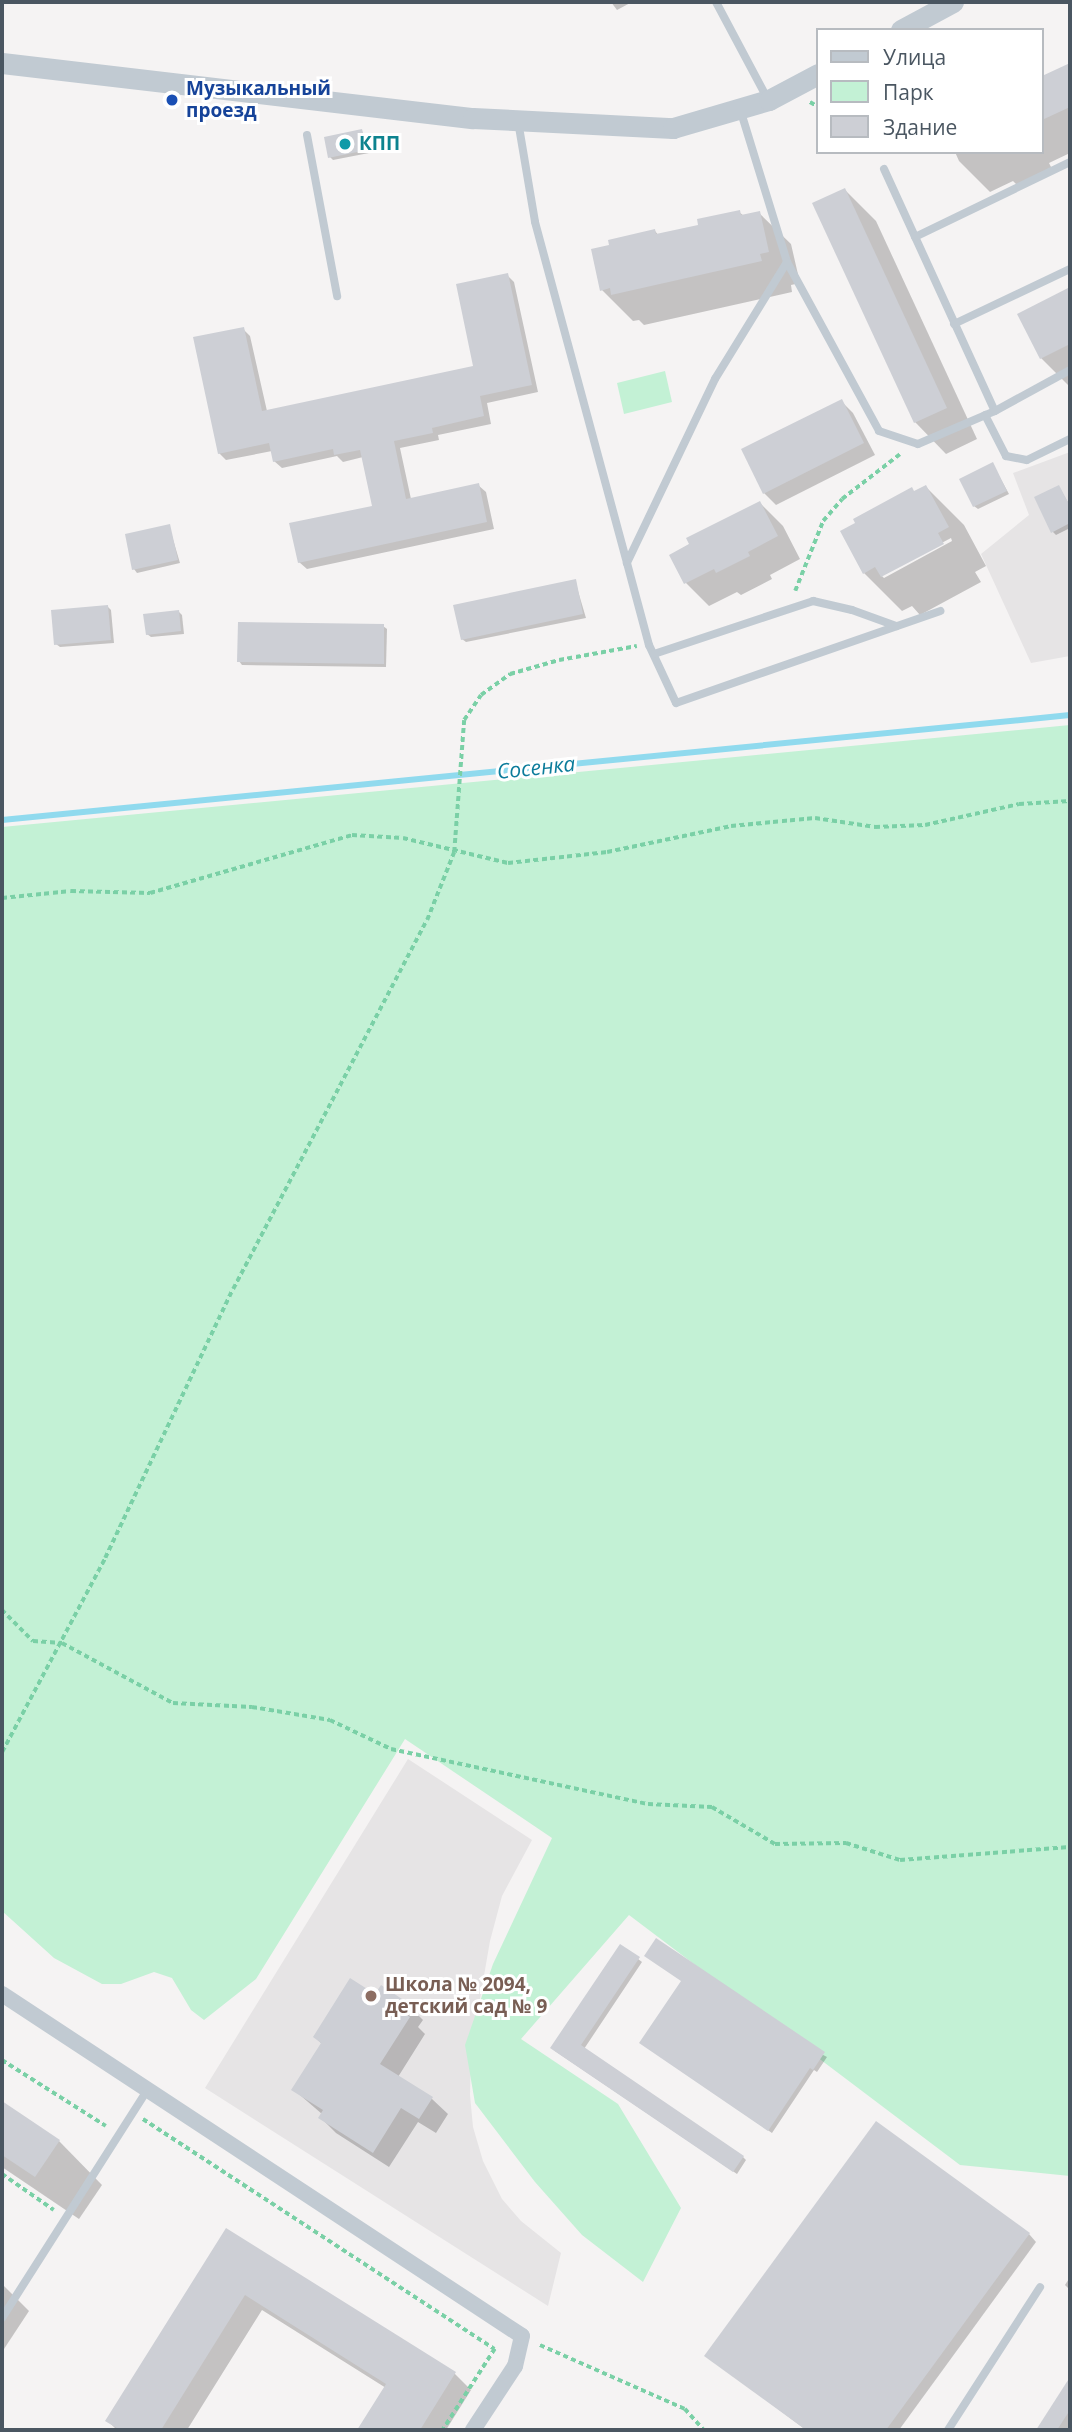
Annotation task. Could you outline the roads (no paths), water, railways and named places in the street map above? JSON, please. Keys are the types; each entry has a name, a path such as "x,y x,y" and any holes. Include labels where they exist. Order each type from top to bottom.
{"street":[{"path":"905,28 953,2"},
{"path":"2,63 451,115 673,128 769,100 816,75"},
{"path":"2,1994 522,2336 514,2366 473,2430"}],"lane":[{"path":"716,2 769,100"},
{"path":"740,109 787,262 879,431 918,444 995,411 1070,370"},
{"path":"518,120 535,222 649,645 676,703 940,611"},
{"path":"307,135 337,296"},
{"path":"915,237 1070,162"},
{"path":"884,169 995,411"},
{"path":"627,563 715,379 787,262"},
{"path":"954,324 1070,269"},
{"path":"985,415 1006,456 1027,460 1070,439"},
{"path":"654,654 813,601 852,610 896,626"},
{"path":"2,2318 147,2090"},
{"path":"948,2430 1040,2287"}],"waterway":[{"name":"Сосенка","path":"2,820 1070,715"}],"place":[{"name":"Музыкальный проезд","path":"172,100"},
{"name":"КПП","path":"345,144"},
{"name":"Школа № 2094, детский сад № 9","path":"371,1996"}]}
